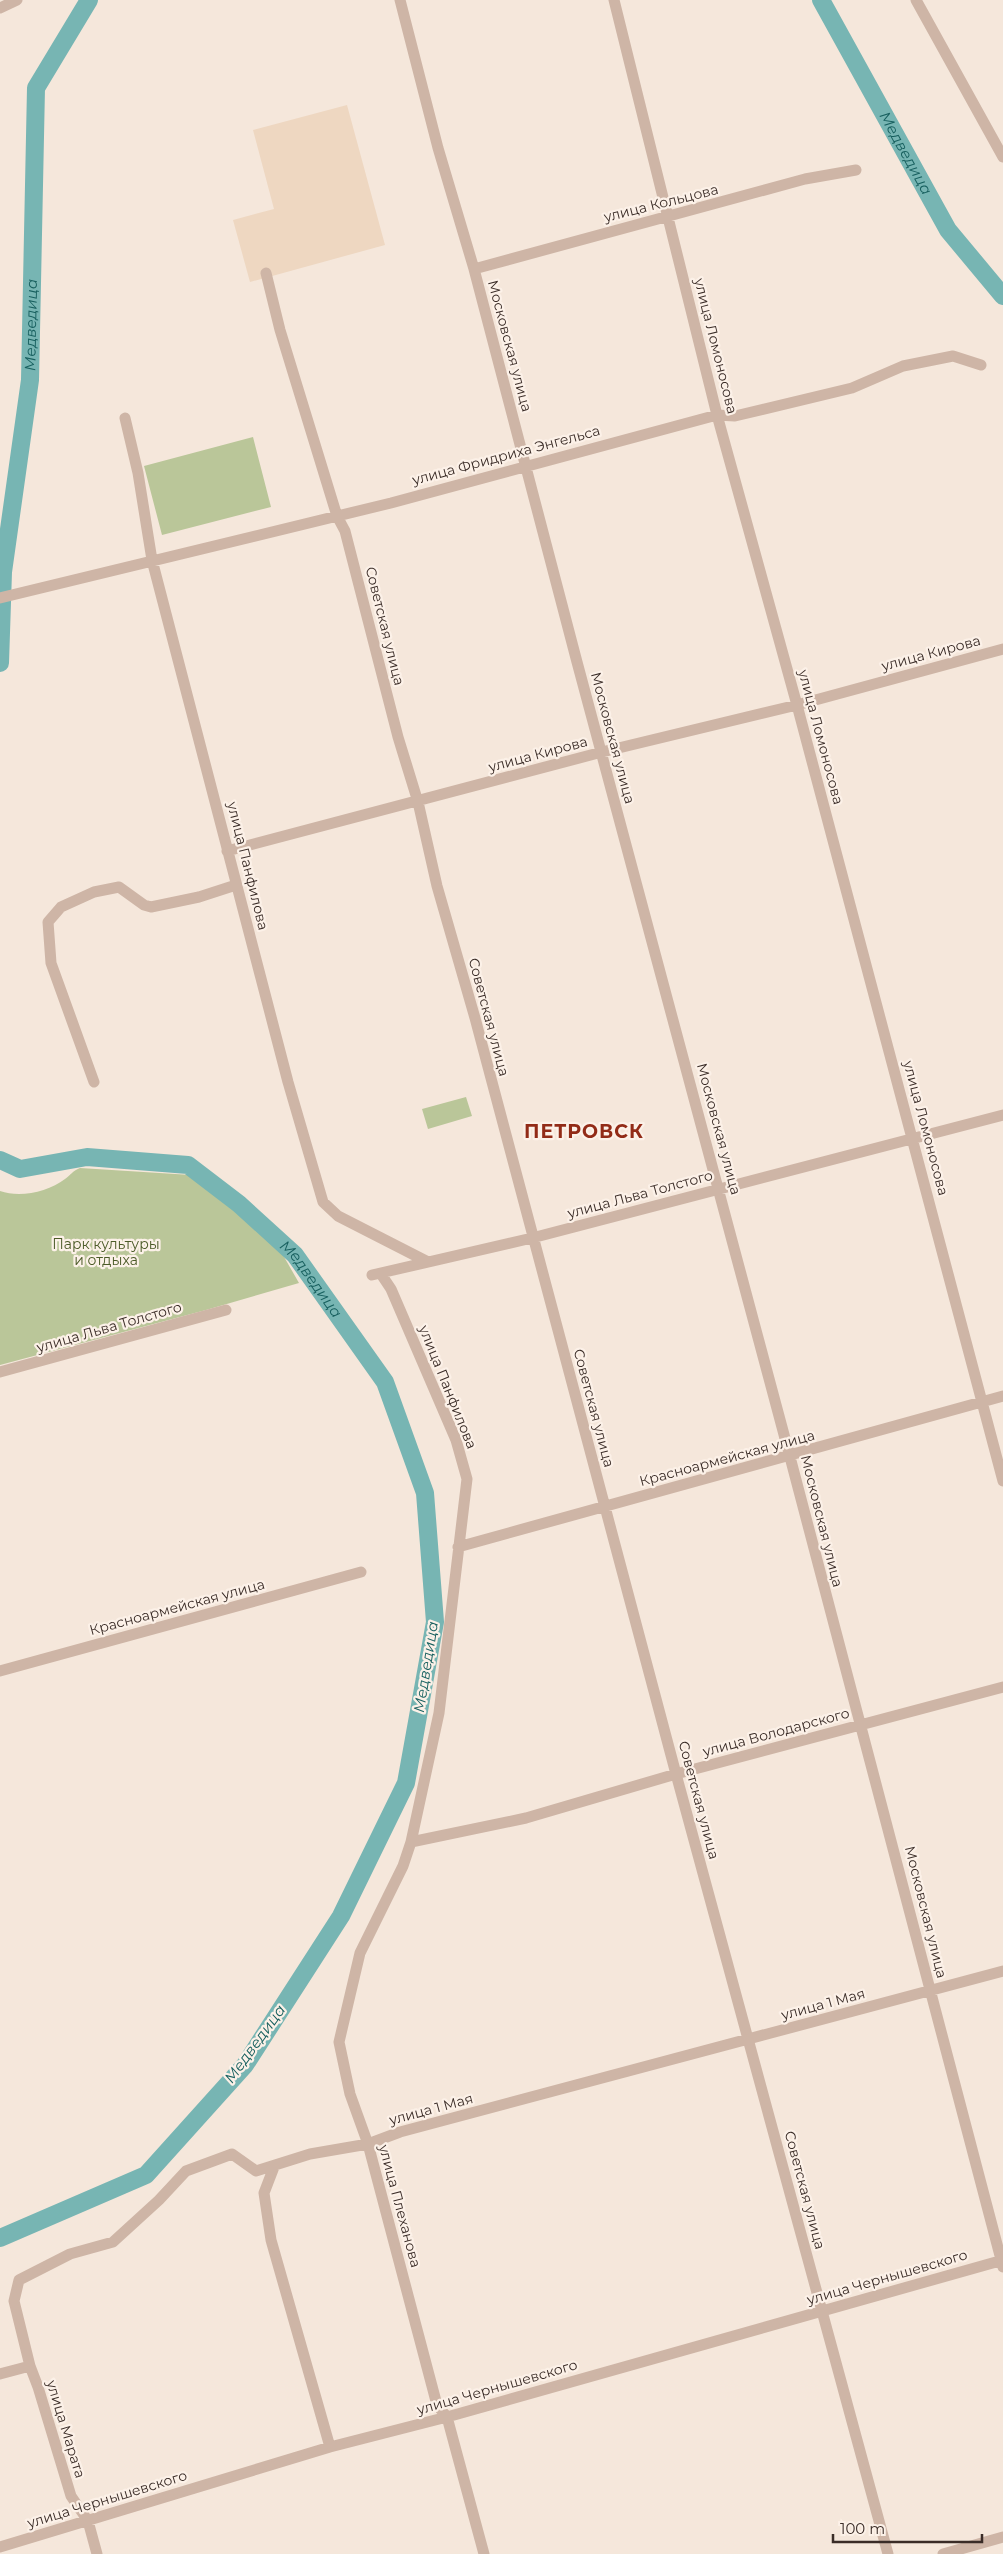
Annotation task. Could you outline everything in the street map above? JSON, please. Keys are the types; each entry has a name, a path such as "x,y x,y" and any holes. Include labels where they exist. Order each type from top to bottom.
{"street":[{"path":"0,8 18,0"},
{"name":"Московская улица","path":"400,0 438,148 474,269 862,1725 1002,2262"},
{"name":"улица Ломоносова","path":"614,0 717,415 798,706 1003,1481"},
{"path":"916,0 1003,157"},
{"name":"улица Кольцова","path":"474,269 805,179 856,170"},
{"name":"Советская улица","path":"266,273 283,340 337,516 344,530 396,728 418,802 437,886 475,1018 676,1774 888,2554"},
{"name":"улица Фридриха Энгельса","path":"0,598 337,516 717,415 735,416 852,388 903,366 952,356 981,365"},
{"name":"улица Панфилова","path":"125,418 138,473 152,560 206,760 227,851 288,1082 324,1202 338,1216 428,1262"},
{"name":"улица Кирова","path":"227,851 602,752 798,706 1003,648"},
{"path":"94,1082 50,963 48,922 61,906 94,892 119,887 144,905 152,906 199,897 236,885"},
{"name":"улица Льва Толстого","path":"376,1274 532,1238 1003,1115"},
{"name":"улица Панфилова","path":"376,1274 391,1289 452,1431 467,1479 439,1713 411,1842"},
{"name":"улица Льва Толстого","path":"0,1372 226,1310"},
{"name":"Красноармейская улица","path":"458,1547 790,1457 1003,1396"},
{"name":"Красноармейская улица","path":"0,1671 361,1572"},
{"name":"улица Володарского","path":"411,1842 526,1818 676,1774 1003,1687"},
{"name":"улица Плеханова","path":"411,1842 403,1866 360,1953 339,2042 350,2094 368,2144 437,2405 446,2417 484,2554"},
{"name":"улица 1 Мая","path":"30,2366 14,2301 19,2280 70,2254 113,2242 186,2171 232,2154 256,2172 310,2154 368,2144 400,2132 1003,1971"},
{"path":"274,2167 264,2193 271,2240 330,2447"},
{"name":"улица Чернышевского","path":"0,2547 330,2447 446,2417 1002,2262"},
{"path":"0,2374 30,2366"},
{"name":"улица Марата","path":"30,2366 38,2386 71,2496 88,2521 97,2554"},
{"path":"943,2554 1003,2537"}],"green space":[{"path":"253,437 271,507 162,535 144,466"},
{"path":"466,1097 472,1116 428,1129 422,1109"},
{"name":"Парк культуры и отдыха","path":"80,1168 191,1175 279,1248 299,1283 0,1365 0,1191 25,1194 42,1190 58,1184"}],"shaded area":[{"path":"347,105 385,245 250,282 233,220 274,209 253,130"}],"waterway":[{"name":"Медведица","path":"0,663 3,572 30,380 36,88 89,0"},
{"name":"Медведица","path":"821,0 948,230 1003,296"},
{"name":"Медведица","path":"0,1160 20,1169 87,1157 188,1165 239,1204 295,1255 385,1382 425,1493 435,1622 406,1783 341,1916 245,2065 146,2175 0,2238"}],"district":[{"name":"ПЕТРОВСК","path":"584,1131"}]}
